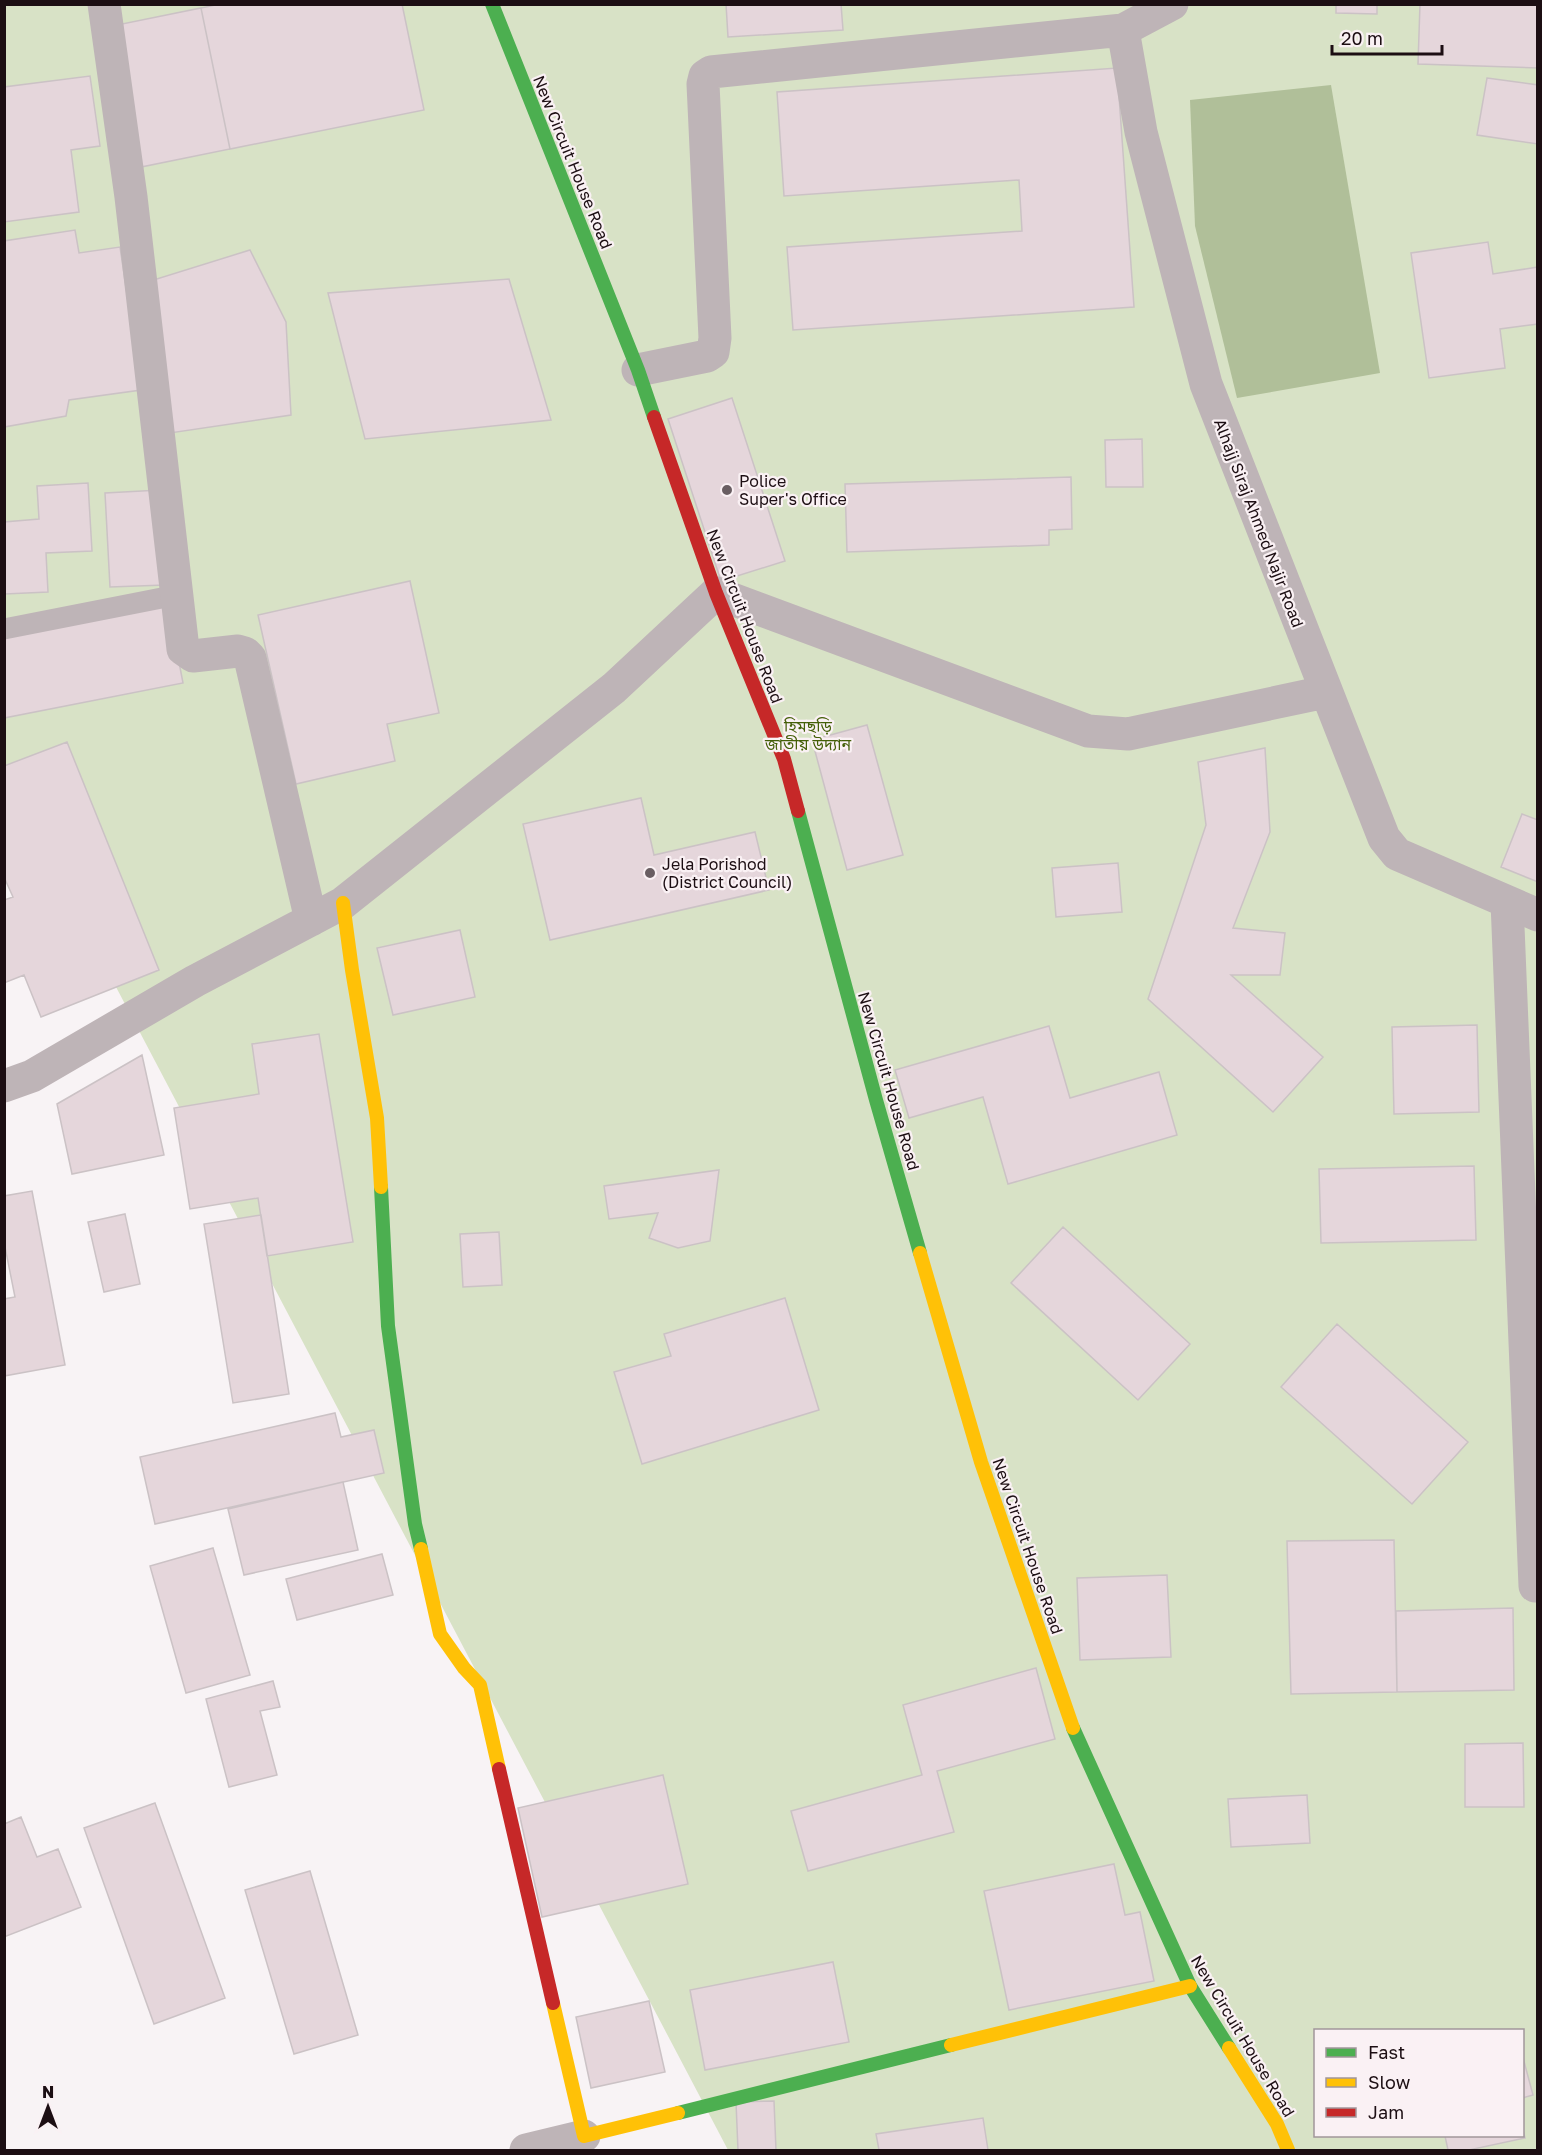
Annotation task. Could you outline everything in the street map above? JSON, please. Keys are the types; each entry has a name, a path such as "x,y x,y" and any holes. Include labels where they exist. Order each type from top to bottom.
{"street":[{"path":"104,4 131,197 183,649 193,656 238,651 250,658 311,920"},
{"name":"New Circuit House Road","path":"492,4 638,370 716,593 784,759 876,1100 981,1462 1069,1719 1190,1986 1277,2124 1288,2151"},
{"path":"638,370 707,356 713,352 715,338 703,84 705,76 711,72 1123,30 1172,4"},
{"name":"Alhajj Siraj Ahmed Najir Road","path":"1123,30 1141,132 1206,384 1384,838 1397,854 1538,915"},
{"path":"4,1086 33,1076 195,981 342,903 614,688 716,593 1088,731 1128,734 1325,692"},
{"path":"1507,902 1535,1586"},
{"path":"342,903 377,1118 388,1326 415,1524 440,1634 464,1668 480,1685 584,2136"},
{"path":"526,2151 1190,1986"}],"lane":[{"path":"4,629 177,595"}],"green space":[{"name":"হিমছড়ি জাতীয় উদ্যান","path":"4,5 1537,5 1537,2150 728,2150 5,776"}],"shaded area":[{"path":"1331,85 1380,373 1237,398 1195,226 1190,100"}],"building":[{"path":"220,4 402,4 424,110 230,149 201,8"},
{"path":"726,4 841,4 843,30 728,37"},
{"path":"1336,4 1377,4 1377,14 1336,13"},
{"path":"1420,4 1538,4 1538,68 1418,64"},
{"path":"201,8 230,149 141,167 112,26"},
{"path":"1117,68 1134,307 793,330 787,247 1022,231 1019,180 784,196 777,92"},
{"path":"90,76 100,146 71,150 79,212 4,222 4,87"},
{"path":"1487,78 1538,85 1538,144 1477,135"},
{"path":"75,230 79,253 120,247 141,390 69,400 66,416 4,427 4,241"},
{"path":"1488,242 1493,274 1538,267 1538,324 1500,329 1505,368 1429,378 1411,253"},
{"path":"250,250 286,322 291,415 170,433 147,282"},
{"path":"509,279 551,420 365,439 328,293"},
{"name":"Police Super's Office","path":"732,398 785,561 721,581 668,419"},
{"path":"1142,439 1143,487 1106,487 1105,440"},
{"path":"1071,477 1072,529 1049,530 1049,545 847,552 845,484"},
{"path":"88,483 92,551 46,553 48,592 5,594 4,522 39,519 37,486"},
{"path":"160,490 165,585 110,587 105,493"},
{"path":"410,581 439,713 387,724 395,761 296,784 258,615"},
{"path":"168,605 183,683 4,718 4,637"},
{"path":"867,725 903,855 847,870 812,740"},
{"path":"67,742 159,970 41,1017 24,975 4,983 4,900 13,897 4,877 4,766"},
{"path":"1265,748 1270,832 1233,928 1285,933 1280,975 1231,975 1323,1057 1273,1112 1148,999 1206,825 1198,762"},
{"name":"Jela Porishod (District Council)","path":"641,798 654,855 755,832 769,890 550,940 523,824"},
{"path":"1522,814 1538,820 1538,882 1501,867"},
{"path":"1118,863 1122,912 1056,917 1052,868"},
{"path":"460,930 475,997 393,1015 377,948"},
{"path":"1477,1025 1479,1112 1394,1114 1392,1027"},
{"path":"1049,1026 1070,1098 1159,1072 1177,1135 1008,1184 983,1097 909,1118 895,1070"},
{"path":"319,1034 353,1242 267,1256 258,1198 190,1209 174,1108 259,1094 252,1044"},
{"path":"142,1055 164,1155 72,1174 57,1104"},
{"path":"1474,1166 1476,1240 1321,1243 1319,1169"},
{"path":"719,1170 710,1241 678,1248 649,1238 658,1213 609,1219 604,1186"},
{"path":"32,1191 65,1365 4,1376 4,1299 15,1297 4,1242 4,1196"},
{"path":"125,1214 140,1284 104,1292 88,1222"},
{"path":"261,1215 289,1394 233,1403 204,1224"},
{"path":"1063,1227 1190,1344 1138,1400 1011,1283"},
{"path":"499,1232 502,1285 463,1287 460,1234"},
{"path":"785,1298 819,1410 642,1464 614,1372 671,1356 664,1334"},
{"path":"1337,1324 1468,1442 1412,1504 1281,1387"},
{"path":"335,1413 341,1437 374,1430 384,1473 155,1524 140,1457"},
{"path":"343,1482 358,1550 244,1575 228,1509"},
{"path":"1394,1540 1397,1692 1291,1694 1287,1541"},
{"path":"213,1548 250,1675 186,1693 150,1566"},
{"path":"382,1554 393,1595 297,1620 286,1579"},
{"path":"1167,1575 1171,1657 1080,1660 1077,1578"},
{"path":"1513,1608 1514,1690 1397,1692 1396,1611"},
{"path":"1036,1668 1055,1739 937,1771 954,1832 808,1871 791,1811 922,1775 903,1705"},
{"path":"273,1681 280,1707 260,1711 277,1775 229,1787 206,1699"},
{"path":"1523,1743 1524,1807 1465,1807 1465,1744"},
{"path":"663,1775 688,1884 542,1917 518,1808"},
{"path":"1307,1795 1310,1843 1231,1847 1228,1799"},
{"path":"155,1803 225,1998 154,2024 84,1828"},
{"path":"21,1817 37,1857 58,1849 81,1907 4,1937 4,1824"},
{"path":"1114,1864 1125,1915 1140,1912 1154,1981 1009,2010 984,1891"},
{"path":"310,1871 358,2035 294,2054 245,1890"},
{"path":"833,1962 849,2042 705,2070 690,1990"},
{"path":"649,2001 665,2072 591,2088 576,2017"},
{"path":"1524,2061 1533,2095 1524,2097"},
{"path":"774,2101 776,2150 738,2150 736,2102"},
{"path":"983,2118 988,2150 879,2150 876,2134"},
{"path":"1524,2134 1525,2138 1469,2150 1448,2150 1445,2137 1524,2137"}],"traffic: fast":[{"path":"492,4 638,370 654,417"},
{"path":"798,811 920,1253"},
{"path":"381,1187 388,1326 415,1524 421,1549"},
{"path":"1073,1728 1190,1986 1229,2048"},
{"path":"678,2113 951,2045"}],"traffic: slow":[{"path":"343,903 377,1118 381,1187"},
{"path":"920,1253 981,1462 1073,1728"},
{"path":"421,1549 440,1634 464,1668 480,1685 499,1769"},
{"path":"951,2045 1190,1986"},
{"path":"553,2003 584,2136 678,2113"},
{"path":"1229,2048 1277,2124 1288,2150"}],"traffic: jam":[{"path":"654,417 716,593 784,759 798,811"},
{"path":"499,1769 553,2003"}],"place":[{"name":"Police Super's Office","path":"727,490"},
{"name":"Jela Porishod (District Council)","path":"650,873"}]}
